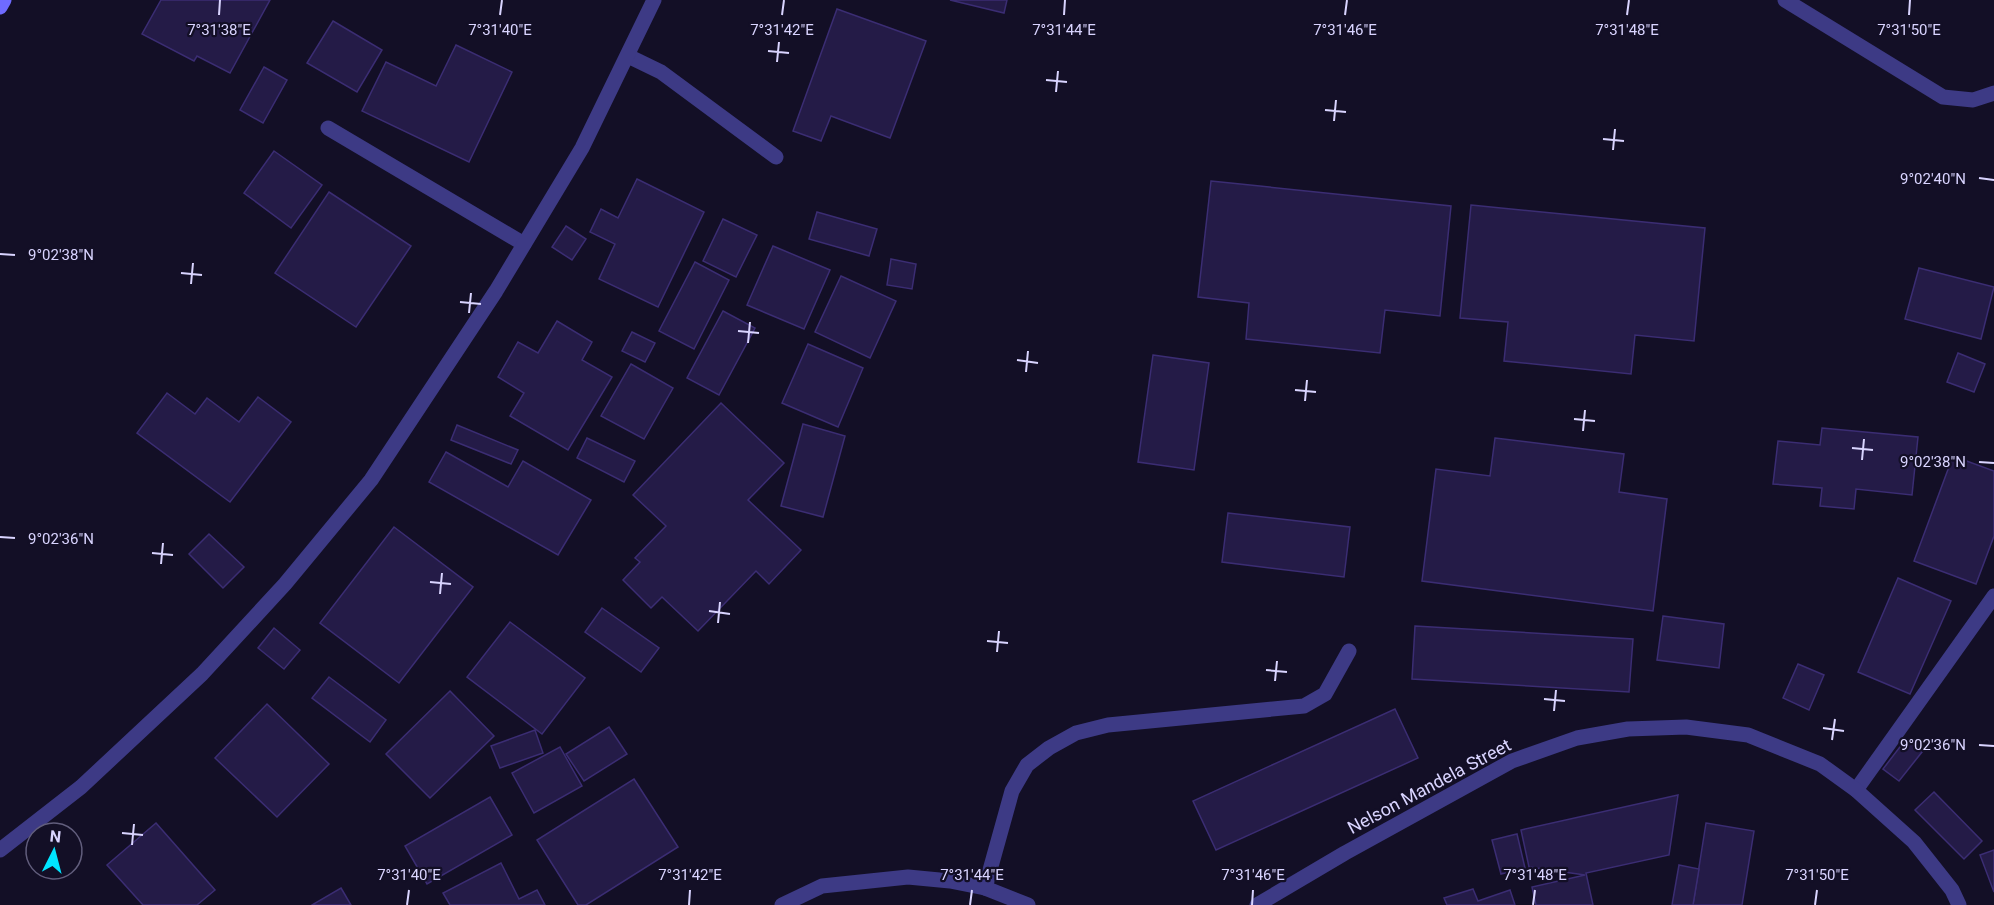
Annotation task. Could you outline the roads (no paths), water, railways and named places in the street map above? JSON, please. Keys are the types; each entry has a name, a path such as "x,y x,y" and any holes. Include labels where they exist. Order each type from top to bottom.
{"main road":[{"path":"0,7 4,0"}],"street":[{"path":"0,850 81,787 202,674 285,584 371,480 496,291 582,148 654,0"},
{"path":"1785,0 1943,97 1973,100 1994,93"},
{"path":"628,56 661,72 776,157"},
{"path":"328,128 524,244"},
{"path":"1856,790 1994,596"},
{"path":"985,888 1012,791 1028,765 1049,748 1076,733 1108,725 1304,706 1325,694 1349,651"},
{"name":"Nelson Mandela Street","path":"1257,905 1345,853 1512,761 1577,738 1628,729 1686,727 1748,735 1820,764 1856,790 1914,842 1952,890 1959,905"},
{"path":"782,905 822,886 908,877 950,881 985,888 1028,905"}]}
